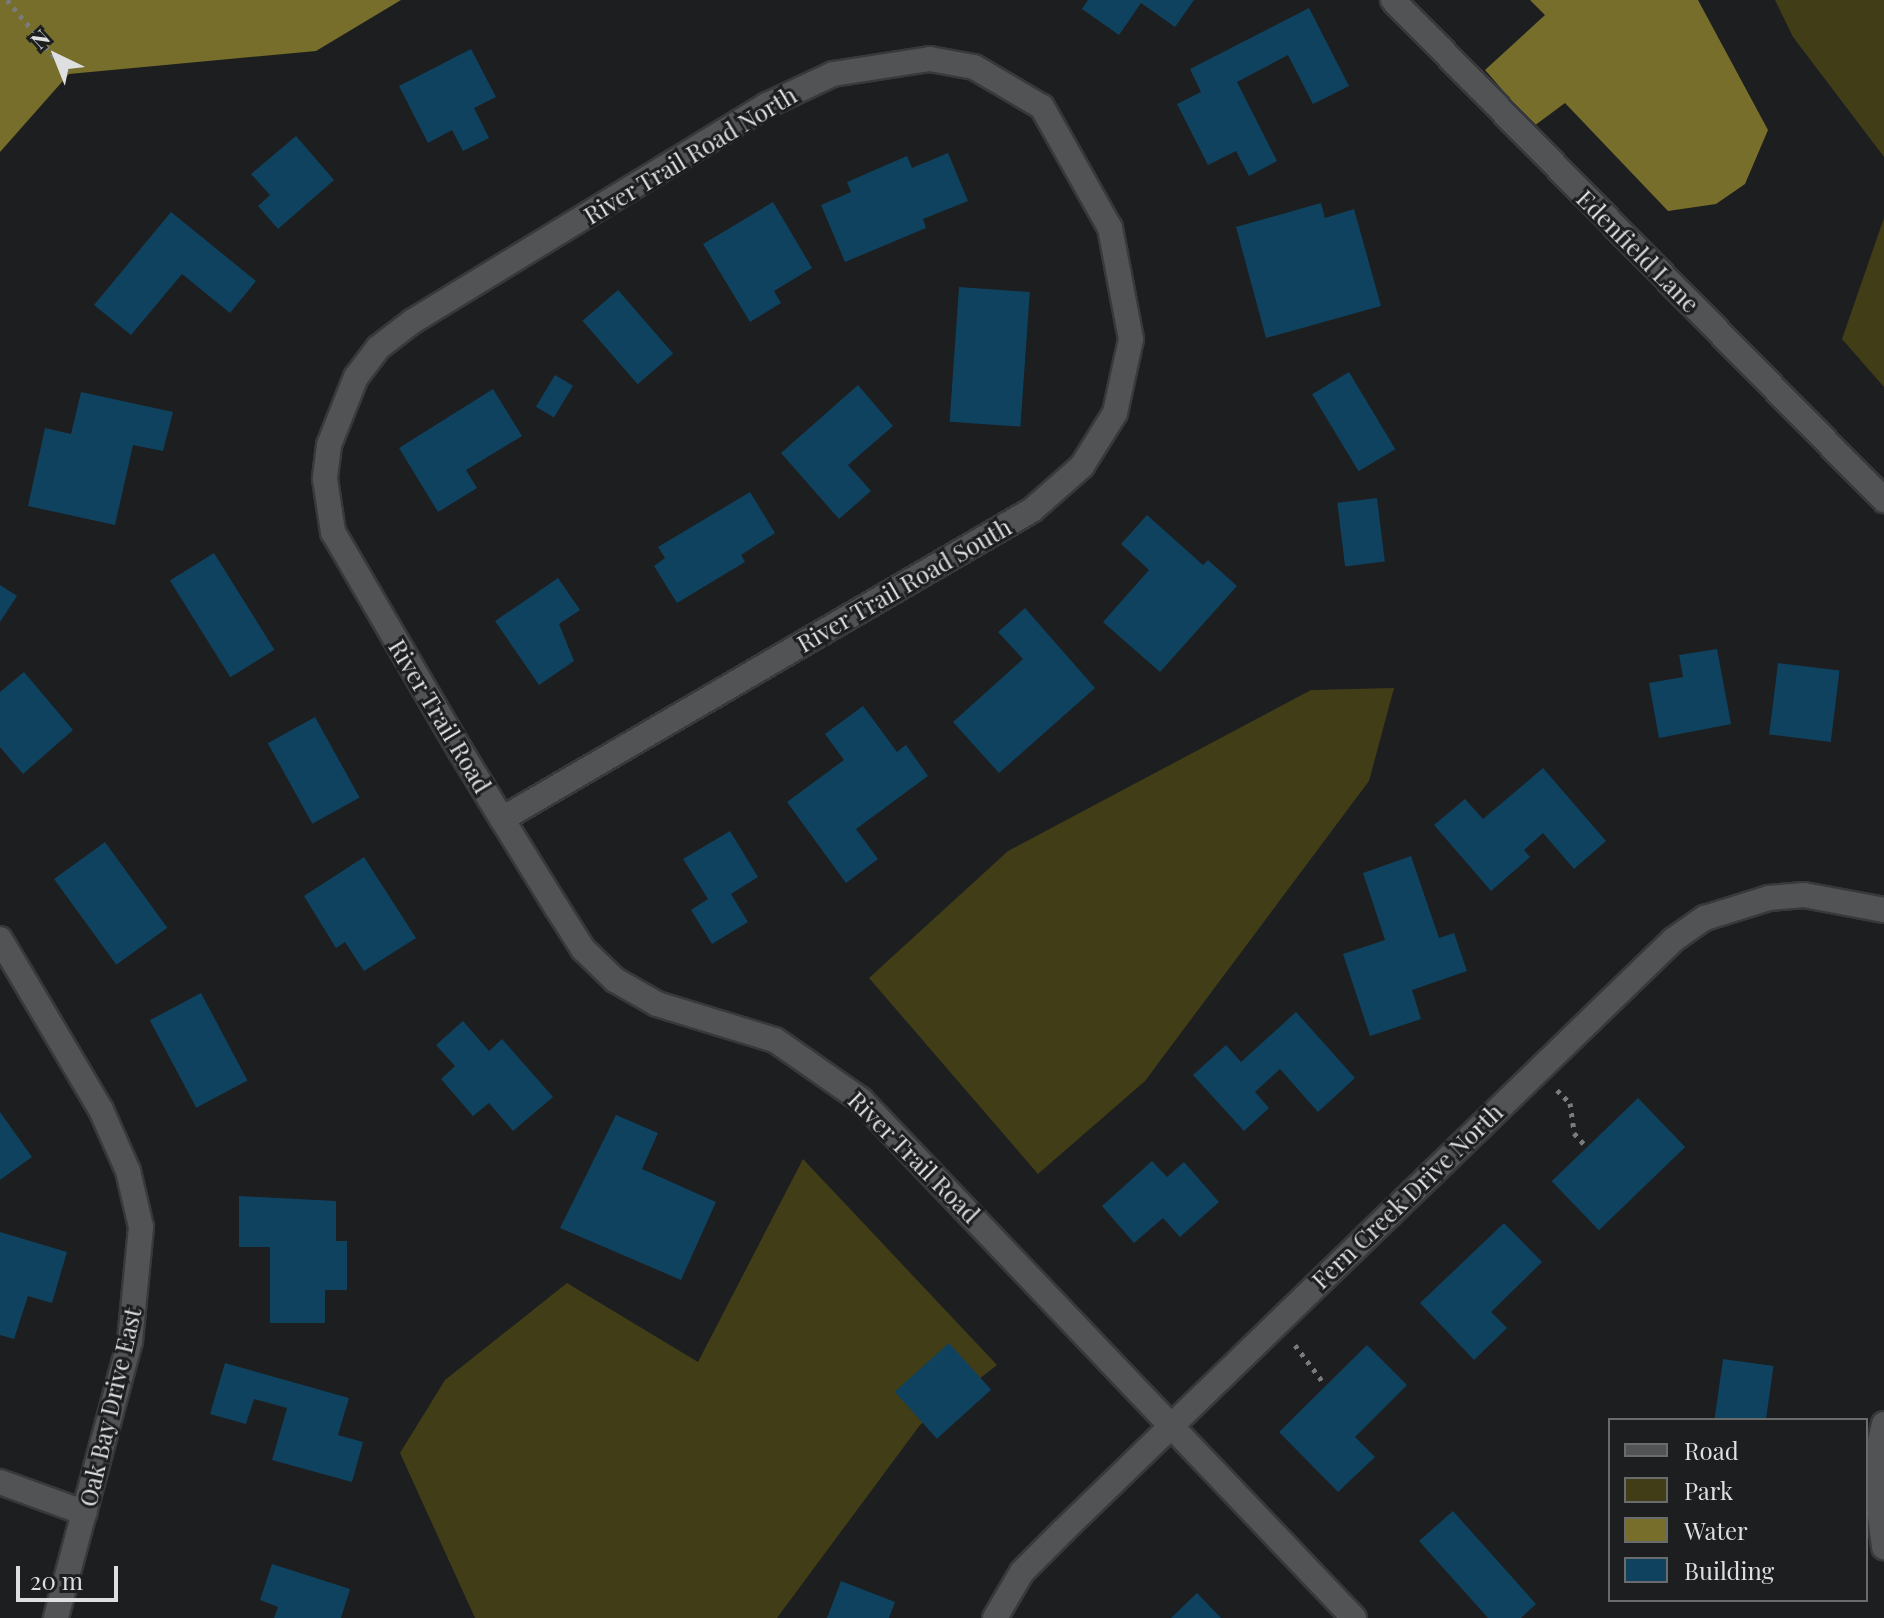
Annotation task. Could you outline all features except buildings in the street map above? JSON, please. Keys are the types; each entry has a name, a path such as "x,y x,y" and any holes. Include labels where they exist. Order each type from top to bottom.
{"street":[{"name":"Edenfield Lane","path":"1393,0 1884,500"},
{"name":"River Trail Road North","path":"329,445 356,377 378,348 413,321 767,105 833,74 930,59 974,67 1042,107 1110,228"},
{"name":"River Trail Road South","path":"502,819 1032,510 1082,466 1115,413 1131,339 1110,228"},
{"name":"River Trail Road","path":"329,445 325,479 333,532 502,819 583,949 615,980 657,1004 775,1040 861,1100 1354,1618"},
{"name":"Fern Creek Drive North","path":"995,1618 1022,1572 1635,974 1705,918 1737,905 1804,895 1884,910"},
{"name":"Oak Bay Drive East","path":"0,939 101,1110 128,1171 141,1227 130,1341 56,1618"},
{"path":"1884,1424 1874,1467 1884,1547"},
{"path":"0,1482 85,1513"}],"path":[{"path":"7,0 69,74"},
{"path":"1537,1069 1570,1103 1574,1133 1584,1144"},
{"path":"1276,1324 1315,1365 1323,1382"}],"green space":[{"path":"1775,0 1884,0 1884,157 1793,37"},
{"path":"1884,218 1884,387 1842,339"},
{"path":"1394,688 1369,781 1145,1081 1038,1174 869,978 1008,851 1311,690"},
{"path":"803,1159 997,1365 920,1425 777,1618 475,1618 400,1453 445,1380 567,1283 698,1362"}],"water":[{"path":"0,0 401,0 316,51 69,74 0,152"},
{"path":"1530,0 1698,0 1768,130 1745,184 1716,204 1668,211 1565,103 1534,126 1485,70 1545,15"}]}
